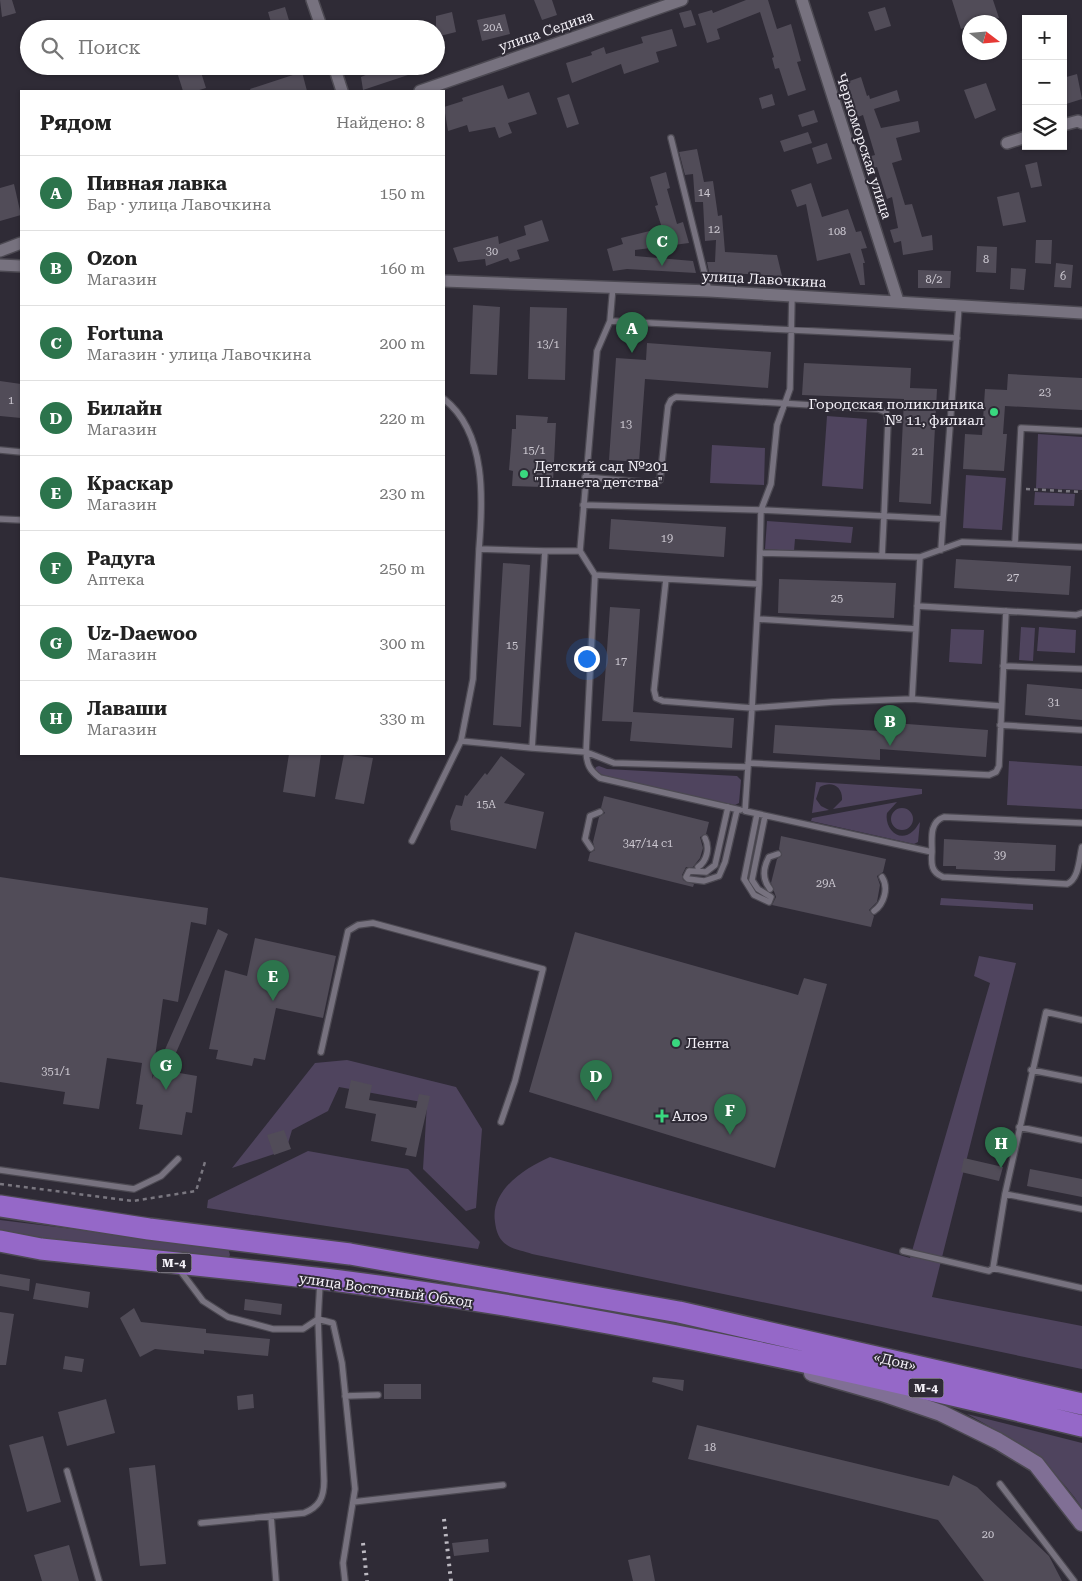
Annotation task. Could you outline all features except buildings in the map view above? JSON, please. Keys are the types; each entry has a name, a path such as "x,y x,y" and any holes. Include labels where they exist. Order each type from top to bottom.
{"highway":[{"name":"улица Восточный Обход","path":"6,1204 150,1229 350,1254 679,1312 738,1325"},
{"name":"улица Восточный Обход","path":"0,1241 42,1249 320,1279 459,1299 769,1354"},
{"name":"«Дон»","path":"738,1325 1082,1404"},
{"name":"«Дон»","path":"769,1354 1082,1426"}],"main road":[{"path":"769,1354 801,1370 882,1393 941,1413 998,1441 1036,1464 1082,1523"},
{"path":"1000,1385 1042,1386 1082,1395"}],"street":[{"path":"312,0 319,20"},
{"name":"улица Седина","path":"423,90 682,0"},
{"name":"Черноморская улица","path":"802,0 898,301"},
{"path":"337,75 342,90"},
{"path":"1067,124 1078,121 1082,123"},
{"path":"1007,143 1022,138"},
{"path":"0,251 20,243"},
{"path":"0,265 20,266"},
{"name":"улица Лавочкина","path":"445,281 613,286 1082,313"}],"lane":[{"path":"671,138 709,291"},
{"path":"613,286 610,321 597,350 580,551 595,575 586,752 588,765 592,773 600,778 728,808 932,852"},
{"path":"745,811 761,553 761,510 771,484 777,426 790,389 792,295"},
{"path":"941,550 959,306"},
{"path":"610,321 957,338"},
{"path":"585,477 653,483 660,480 668,406 670,400 676,397 878,409 886,412 888,422 882,556"},
{"path":"412,841 461,741 473,679 478,549 482,508 475,452 464,423 445,400"},
{"path":"1015,543 1021,428 1082,430"},
{"path":"0,450 20,452"},
{"path":"583,504 943,519"},
{"path":"0,519 20,520"},
{"path":"761,553 920,557 962,542 1082,547"},
{"path":"478,549 580,551"},
{"path":"532,748 545,551"},
{"path":"912,699 920,557"},
{"path":"595,575 759,584"},
{"path":"666,579 654,690 656,698 663,701 752,708 912,699 1000,706"},
{"path":"917,606 1076,615 1082,613"},
{"path":"461,741 586,752 614,762 748,765 989,775 996,772 999,766 1000,706 1006,611"},
{"path":"757,619 916,629"},
{"path":"1003,666 1082,669"},
{"path":"1000,725 1082,730"},
{"path":"728,808 715,865 706,872 689,871 686,877 688,879 704,881 719,876 726,862 737,810"},
{"path":"591,848 584,839 588,820 590,816 600,812"},
{"path":"757,814 744,879 754,895 769,902 771,898 758,889 752,880 765,816"},
{"path":"1082,823 944,817 937,819 933,826 931,866 936,874 943,877 1067,884 1073,882 1076,877 1082,848"},
{"path":"698,867 704,861 708,850 705,838"},
{"path":"770,889 764,878 766,868 769,857 778,854"},
{"path":"874,911 882,902 886,890 882,877"},
{"path":"321,1052 348,931 358,925 373,923 543,969 515,1081 501,1122"},
{"path":"993,1268 1005,1194 1046,1012 1082,1020"},
{"path":"1032,1070 1082,1080"},
{"path":"1019,1127 1082,1140"},
{"path":"0,1170 134,1188 161,1176 178,1159"},
{"path":"1005,1194 1082,1209"},
{"path":"903,1251 988,1271 993,1268 1082,1288"},
{"path":"175,1263 204,1301 228,1317 273,1329 302,1329 318,1319 333,1323 342,1363 355,1489 344,1563 346,1581"},
{"path":"201,1523 304,1513 314,1509 321,1501 324,1491 318,1319 320,1279"},
{"path":"345,1396 378,1395"},
{"path":"67,1471 99,1581"},
{"path":"1000,1484 1074,1581"},
{"path":"353,1502 503,1485"},
{"path":"271,1516 276,1581"}],"path":[{"path":"1018,489 1082,492"}],"shaded area":[{"path":"827,416 867,419 863,489 822,486"},
{"path":"1038,434 1082,437 1082,490 1036,488"},
{"path":"712,445 765,448 764,485 710,483"},
{"path":"966,475 1006,478 1002,530 963,528"},
{"path":"1035,492 1075,494 1074,506 1034,505"},
{"path":"767,521 853,527 851,543 795,539 794,551 765,549"},
{"path":"1021,627 1035,628 1033,661 1019,660"},
{"path":"1039,627 1076,630 1075,653 1037,651"},
{"path":"951,629 984,630 982,664 949,662"},
{"path":"1009,761 1082,766 1082,809 1007,805"},
{"path":"599,766 607,769 737,776 741,780 739,803 735,805 610,778 594,771"},
{"path":"816,782 922,789 922,794 833,809 842,800 842,795 839,788 829,784 820,787 816,799 821,806 829,810 812,813"},
{"path":"897,802 887,813 890,829 898,835 908,835 920,822 918,842 914,844 811,821 812,818"},
{"path":"902,808 910,811 913,819 910,827 902,830 894,827 891,819 894,811"},
{"path":"941,898 1033,904 1033,910 940,905"},
{"path":"979,956 1016,963 932,1297 1082,1326 1082,1369 532,1254 510,1247 500,1238 495,1225 495,1210 504,1190 520,1174 550,1157 910,1258 990,983 974,976"},
{"path":"347,1060 456,1087 482,1129 476,1208 466,1211 423,1169 427,1103 339,1087 328,1111 292,1130 286,1150 232,1168 315,1063"},
{"path":"308,1151 408,1169 480,1242 478,1249 207,1208 208,1200"},
{"path":"0,1220 228,1248 230,1255 226,1261 29,1239 0,1233"},
{"path":"967,1414 1082,1443 1082,1508 1045,1465 1001,1433"}],"railway":[{"path":"444,1519 451,1581"},
{"path":"363,1543 367,1581"}],"place":[{"name":"Fortuna","path":"662,266"},
{"name":"Пивная лавка","path":"632,353"},
{"name":"Городская поликлиника № 11, филиал","path":"994,412"},
{"name":"Детский сад №201 \"Планета детства\"","path":"524,474"},
{"name":"Ozon","path":"890,746"},
{"name":"Краскар","path":"273,1001"},
{"name":"Лента","path":"676,1043"},
{"name":"Uz-Daewoo","path":"166,1090"},
{"name":"Билайн","path":"596,1101"},
{"name":"Алоэ","path":"662,1116"},
{"name":"Радуга","path":"730,1135"},
{"name":"Лаваши","path":"1001,1168"}]}
